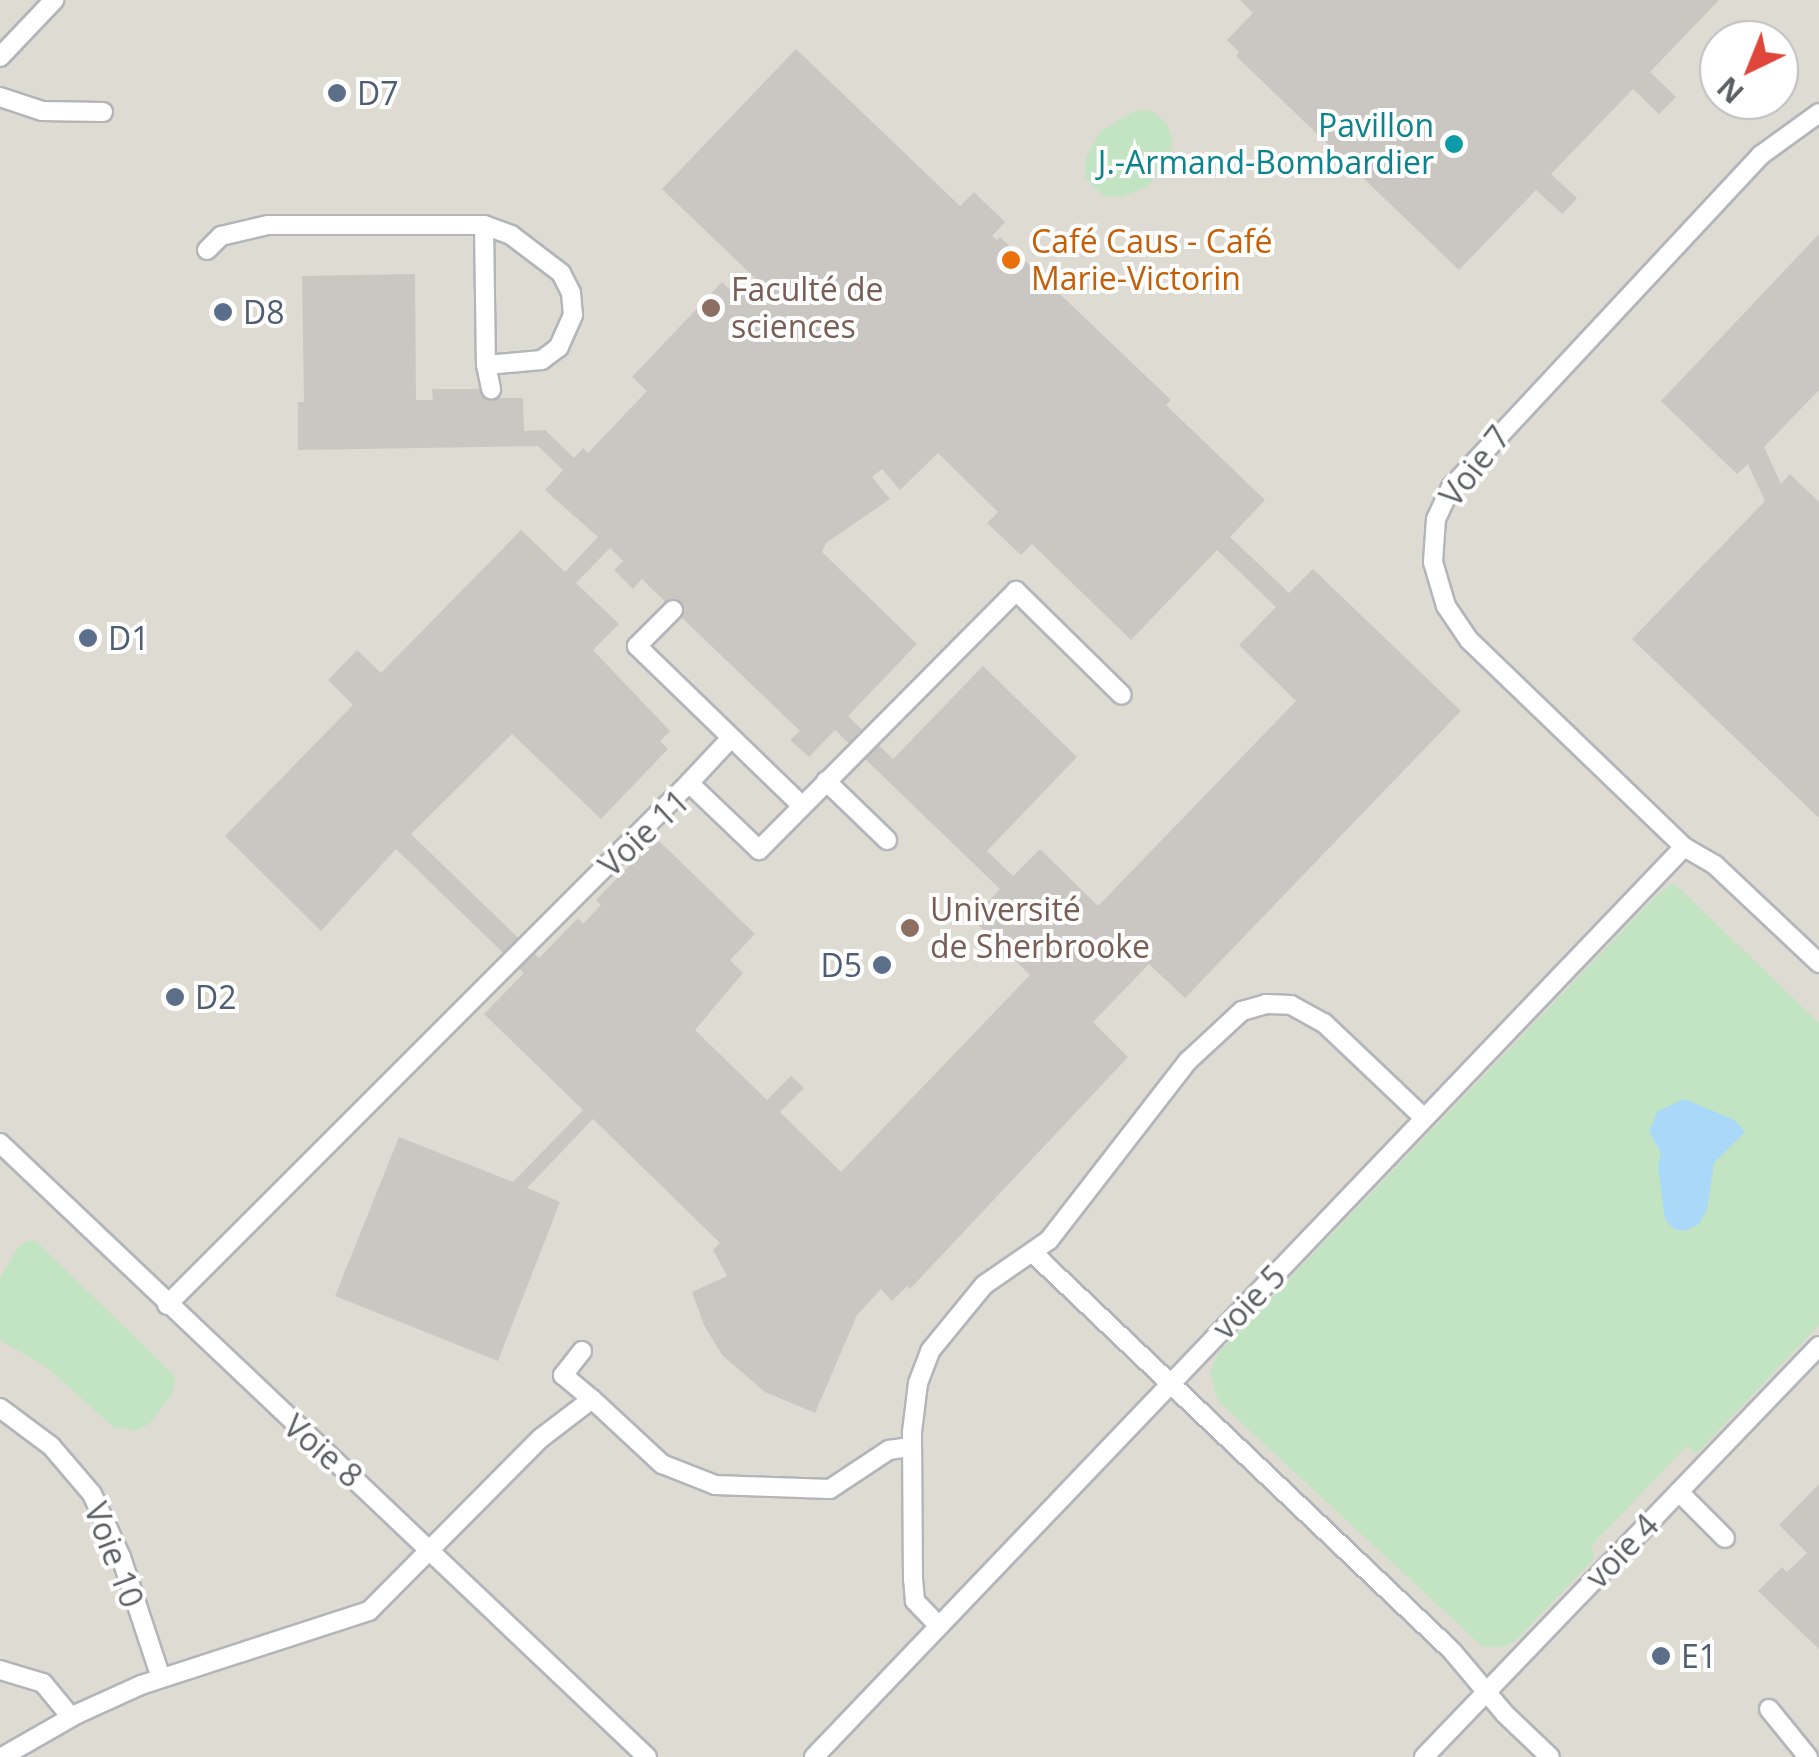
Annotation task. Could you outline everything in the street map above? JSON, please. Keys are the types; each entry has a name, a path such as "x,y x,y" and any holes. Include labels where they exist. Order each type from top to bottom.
{"lane":[{"path":"0,56 54,0"},
{"path":"0,98 42,110 104,112"},
{"name":"Voie 7","path":"1819,113 1761,156 1573,354 1443,500 1434,538 1435,572 1446,606 1469,640 1684,847 1716,865 1819,963"},
{"path":"208,250 221,236 268,225 484,225 530,245 553,264 573,301 570,326 551,354 533,364 486,365"},
{"path":"484,225 486,365 491,389"},
{"name":"Voie 11","path":"167,1305 689,783 759,850 1016,591 1122,695"},
{"path":"673,610 637,646 802,806"},
{"path":"689,783 731,738"},
{"path":"826,781 887,840"},
{"name":"voie 5","path":"814,1757 1684,847"},
{"path":"939,1626 913,1595 911,1447 918,1383 940,1334 984,1285 1034,1254 1060,1227 1188,1061 1232,1017 1254,1006 1291,1005 1314,1015 1424,1118"},
{"name":"Voie 8","path":"0,1144 648,1757"},
{"path":"1034,1254 1452,1651 1550,1757"},
{"name":"voie 4","path":"1424,1757 1819,1346"},
{"path":"582,1350 563,1375 662,1464 716,1485 830,1489 889,1450 911,1447"},
{"path":"2,1757 72,1717 161,1678 356,1617 381,1602 541,1438 592,1399"},
{"name":"Voie 10","path":"0,1408 51,1446 92,1494 121,1557 161,1678"},
{"path":"1679,1492 1725,1538"},
{"path":"0,1670 43,1684 72,1717"},
{"path":"1769,1709 1808,1757"}],"shaded area":[{"name":"Université de Sherbrooke","path":"0,0 1819,0 1819,1757 0,1757"}],"green space":[{"path":"1134,111 1151,111 1166,122 1172,136 1171,156 1148,186 1125,196 1105,197 1085,178 1086,157 1100,132"},
{"path":"1674,883 1819,1023 1819,1325 1696,1454 1687,1446 1683,1450 1592,1545 1594,1559 1516,1640 1507,1646 1483,1647 1218,1401 1210,1372 1218,1353 1656,896"},
{"path":"36,1241 176,1377 172,1394 150,1423 136,1431 113,1427 48,1368 0,1340 0,1278 19,1246"}],"water":[{"path":"1684,1099 1735,1120 1745,1132 1714,1163 1707,1210 1699,1224 1685,1231 1674,1229 1665,1219 1658,1167 1661,1153 1649,1131 1658,1111"}],"building":[{"name":"Pavillon J.-Armand-Bombardier","path":"1240,0 1719,0 1650,72 1676,97 1659,114 1633,89 1551,174 1577,198 1570,206 1562,214 1536,190 1459,270 1236,56 1239,52 1227,40 1253,13"},
{"path":"796,49 960,206 974,192 1005,222 992,236 997,240 1000,237 1171,400 1166,405 1265,500 1230,537 1289,593 1313,569 1461,711 1185,998 1149,964 1093,1022 1128,1057 910,1289 907,1286 892,1301 881,1289 857,1315 815,1413 765,1392 722,1355 704,1325 692,1292 727,1276 713,1250 720,1243 593,1119 527,1188 560,1202 498,1361 335,1296 399,1137 513,1182 583,1110 484,1014 524,973 396,849 321,931 225,836 353,705 328,680 357,650 381,673 521,530 565,572 598,537 545,490 563,470 538,446 298,450 298,402 304,402 302,276 415,274 416,400 433,400 432,389 500,389 500,398 523,398 524,431 545,430 574,458 583,448 588,453 647,391 632,377 722,282 739,298 757,280 662,189","holes":["938,453 998,512 987,523 1021,555 1032,544 1131,640 1217,550 1276,607 1239,645 1296,701 1098,906 1040,849 1013,876 987,851 1077,757 983,666 893,759 848,716 917,644 822,552 826,543 890,499 872,477 882,469 900,490","610,548 623,561 614,570 633,589 642,579 800,731 790,740 809,757 835,730 1000,889 972,919 1030,975 841,1172 780,1112 804,1088 791,1076 767,1100 695,1030 743,973 730,960 755,934 656,838 596,900 601,905 583,924 578,918 539,958 411,834 512,734 601,819 668,749 660,741 670,731 593,650 619,624 576,583"]},
{"path":"1819,234 1819,390 1764,447 1781,484 1790,474 1819,502 1819,818 1632,639 1765,501 1748,464 1737,474 1661,401"},
{"path":"1819,1484 1819,1649 1758,1591 1782,1567 1787,1572 1807,1553 1779,1525"}],"place":[{"name":"D7","path":"337,93"},
{"name":"Pavillon J.-Armand-Bombardier","path":"1454,144"},
{"name":"Café Caus - Café Marie-Victorin","path":"1011,260"},
{"name":"Faculté de sciences","path":"711,308"},
{"name":"D8","path":"223,312"},
{"name":"D1","path":"88,638"},
{"name":"Université de Sherbrooke","path":"910,928"},
{"name":"D5","path":"882,965"},
{"name":"D2","path":"175,997"},
{"name":"E1","path":"1661,1656"}]}
